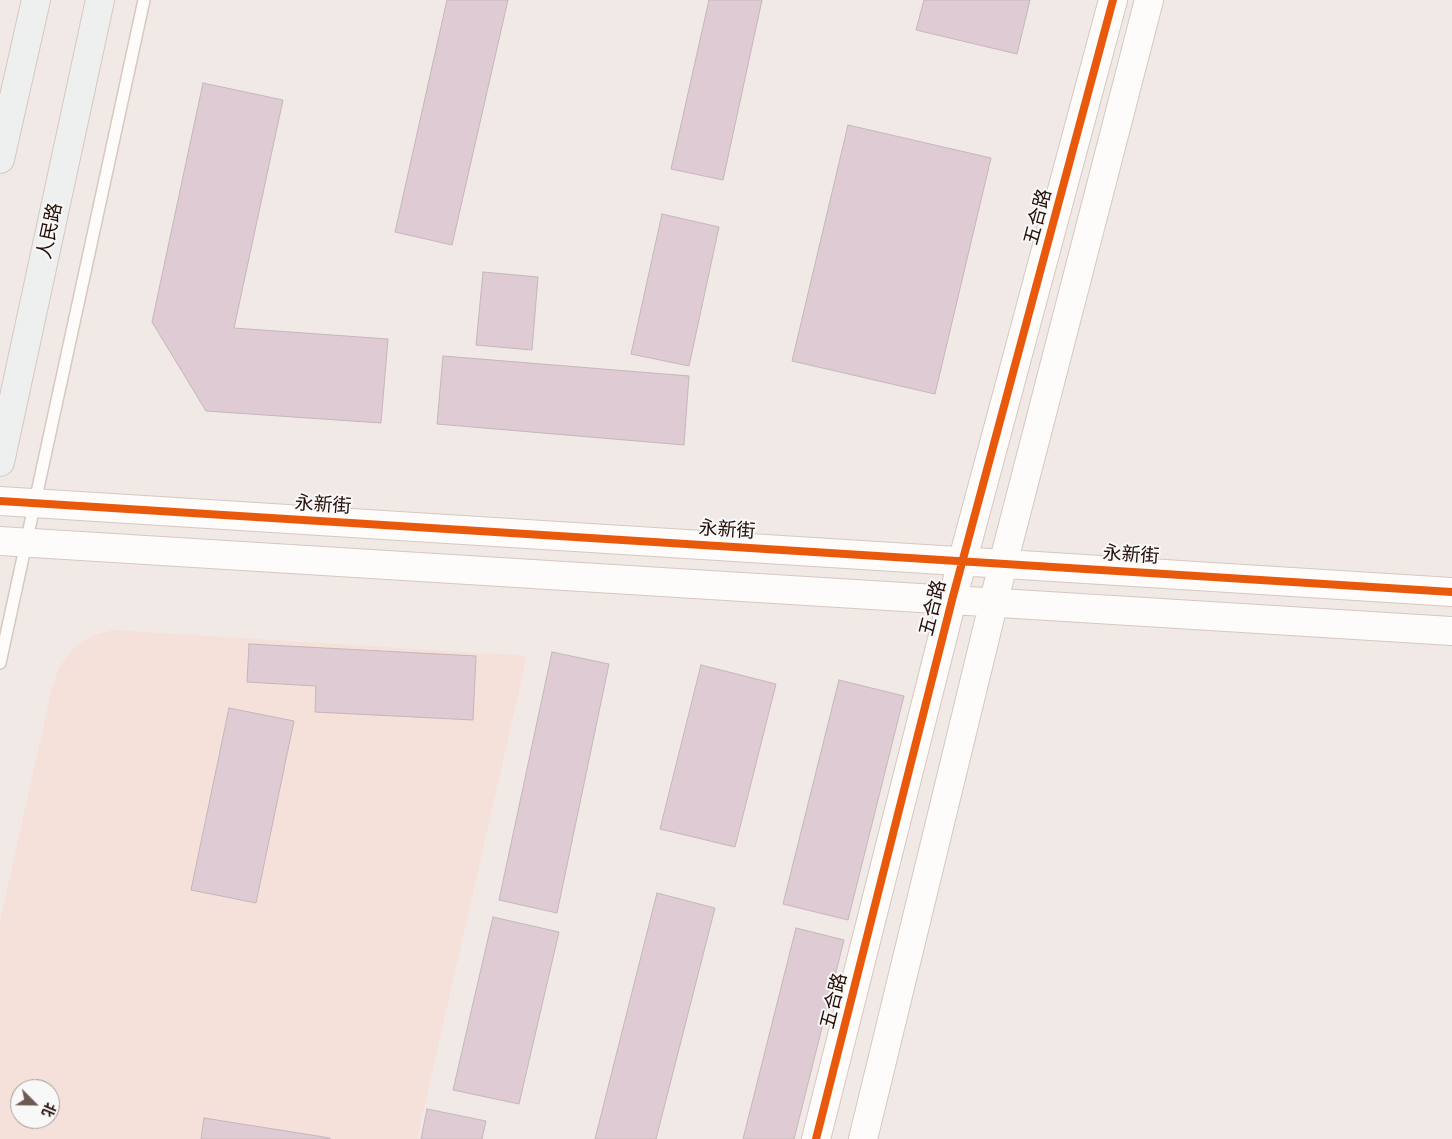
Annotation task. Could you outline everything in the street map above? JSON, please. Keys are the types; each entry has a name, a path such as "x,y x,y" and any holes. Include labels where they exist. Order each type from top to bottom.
{"main road":[{"path":"0,159 36,0"},
{"name":"人民路","path":"0,462 100,0"}],"street":[{"name":"五合路","path":"816,1139 962,561 1113,0"},
{"path":"863,1139 993,603 1149,0"},
{"name":"永新街","path":"0,501 1452,592"},
{"path":"13,541 1452,632"}],"lane":[{"path":"0,663 13,541 34,504 144,0"}],"shaded area":[{"path":"113,630 527,656 417,1139 0,1139 0,921 52,688 59,667 73,649 91,636"}],"building":[{"path":"447,0 508,0 452,245 395,232"},
{"path":"709,0 762,0 723,180 671,169"},
{"path":"924,0 1030,0 1017,54 916,30"},
{"path":"203,83 283,100 234,328 388,339 381,423 206,411 152,322"},
{"path":"848,125 991,158 935,394 792,361"},
{"path":"662,214 719,227 689,366 631,354"},
{"path":"483,272 538,277 532,350 476,345"},
{"path":"443,356 689,376 684,445 437,424"},
{"path":"249,644 476,656 473,720 315,712 316,686 247,682"},
{"path":"552,652 609,664 557,913 499,900"},
{"path":"701,665 776,684 735,847 660,829"},
{"path":"839,680 904,696 848,920 783,904"},
{"path":"229,708 294,721 256,903 191,890"},
{"path":"657,893 715,908 656,1139 595,1139"},
{"path":"493,917 559,932 519,1104 453,1090"},
{"path":"796,928 844,940 794,1139 743,1139"},
{"path":"427,1109 486,1121 482,1139 421,1139"},
{"path":"204,1118 330,1138 330,1139 201,1139"}],"cycle path":[{"path":"816,1139 952,600 1113,0"},
{"path":"0,501 1452,592"}]}
